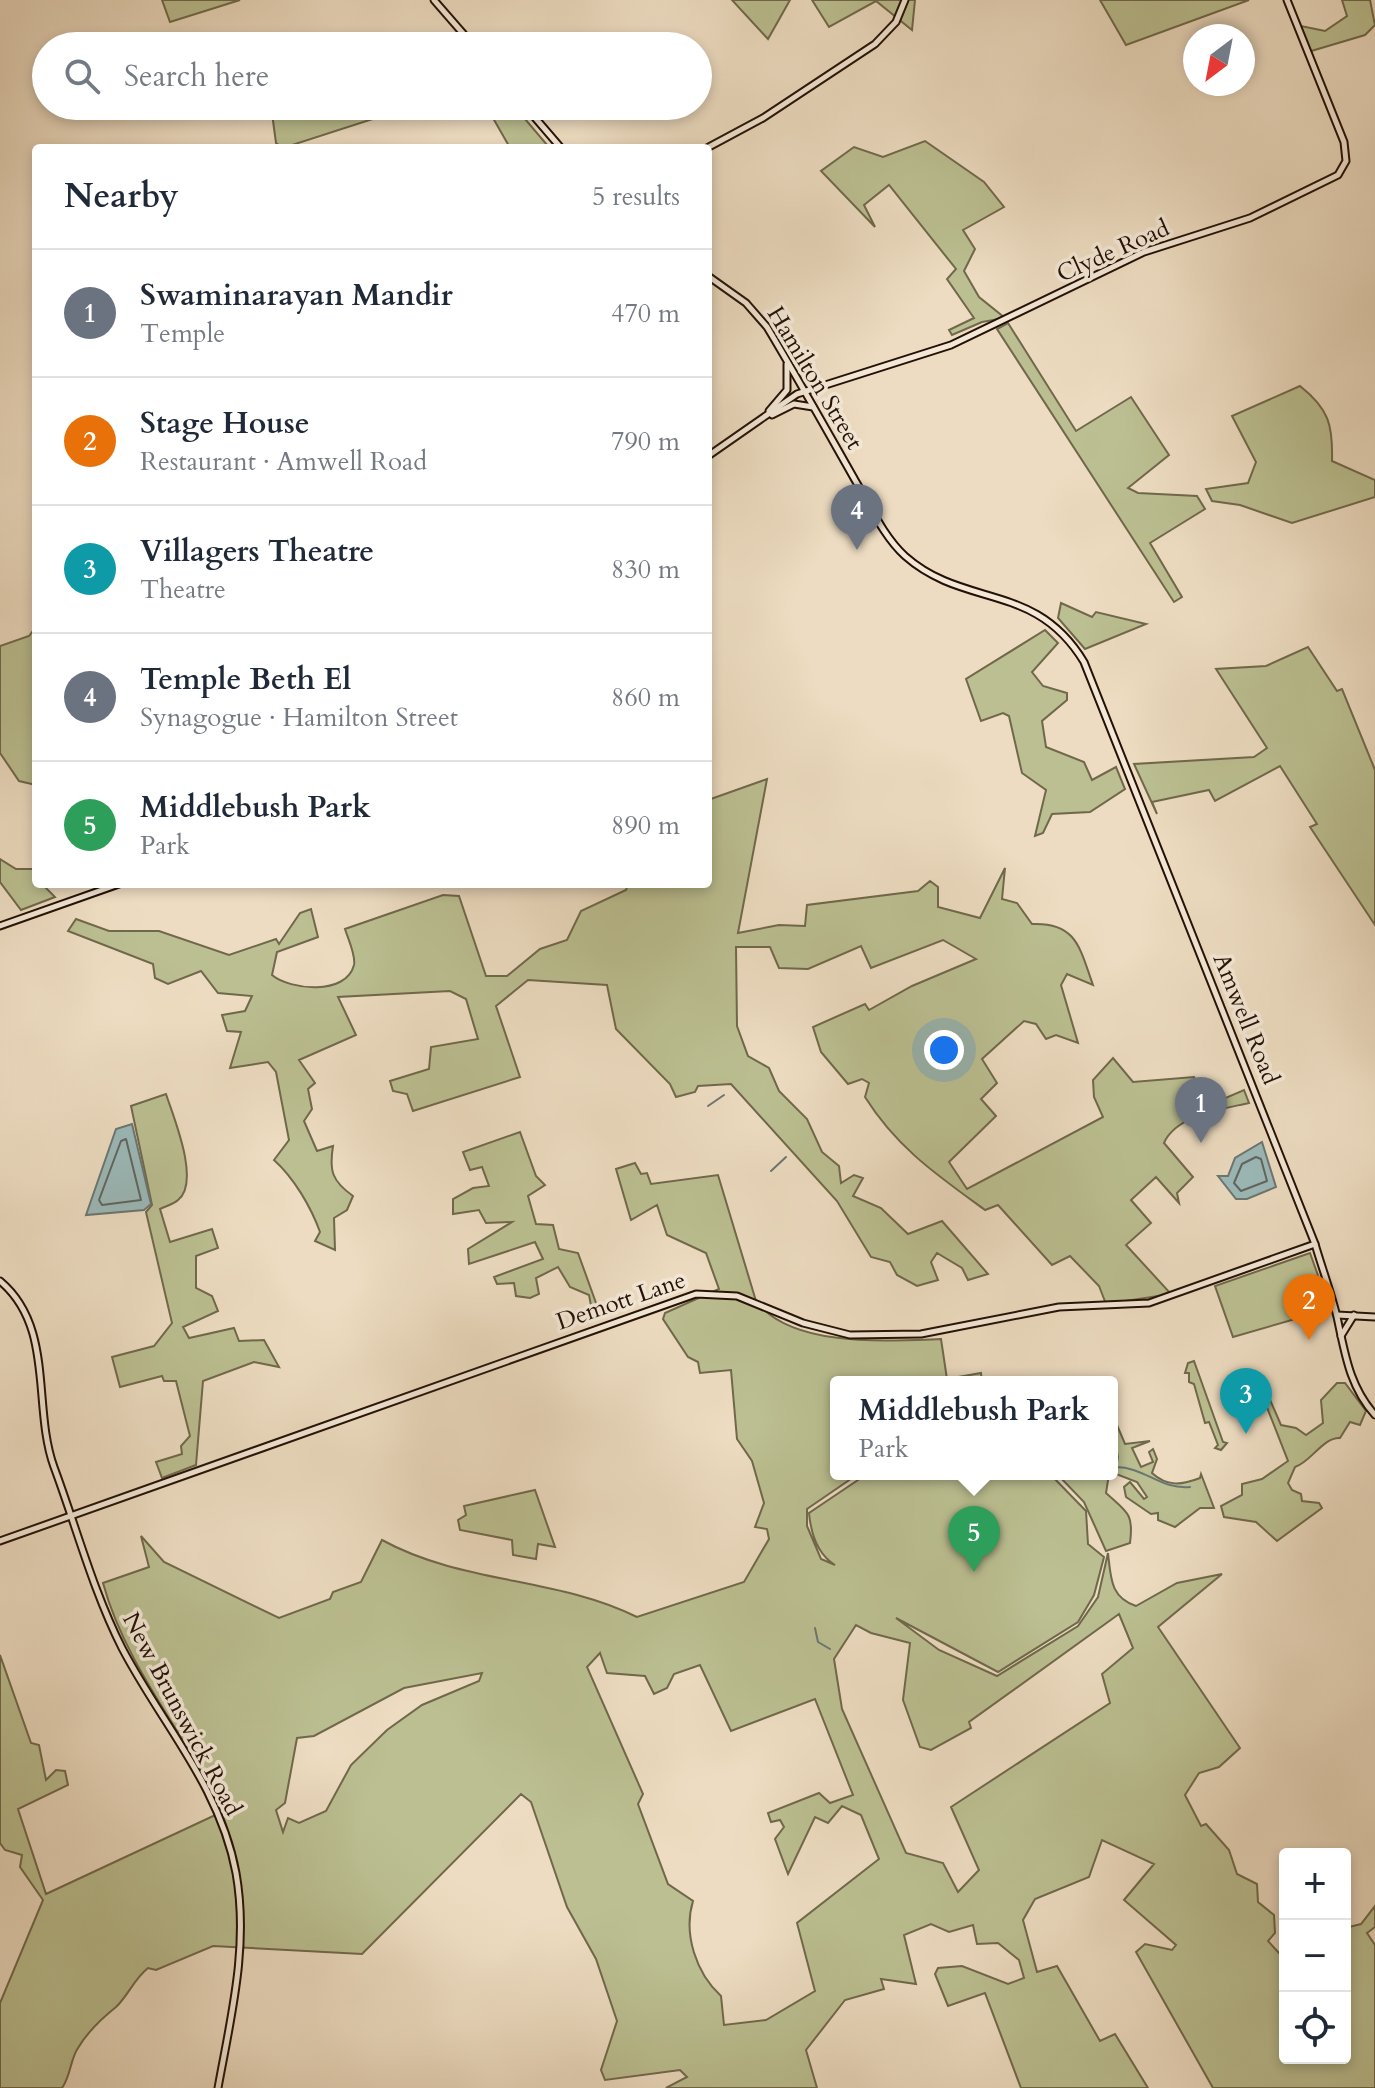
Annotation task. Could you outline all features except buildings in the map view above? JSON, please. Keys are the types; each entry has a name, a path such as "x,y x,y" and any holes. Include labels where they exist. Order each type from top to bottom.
{"street":[{"path":"434,0 462,32"},
{"path":"712,145 763,118 875,44 896,22 905,0"},
{"name":"Clyde Road","path":"806,391 951,345 1144,252 1250,218 1333,178 1344,166 1347,155 1287,0"},
{"path":"537,120 558,144"},
{"name":"Hamilton Street","path":"712,279 757,315 806,391 900,551 943,580 1026,606 1069,641"},
{"path":"757,423 787,390 787,360"},
{"path":"712,453 806,391"},
{"path":"757,423 794,404 813,407"},
{"name":"Amwell Road","path":"1069,641 1092,680 1315,1244 1337,1315 1351,1377 1375,1415"},
{"path":"0,926 108,888"},
{"name":"Demott Lane","path":"0,1541 696,1294 737,1296 803,1323 850,1335 921,1334 1037,1310 1149,1303 1315,1244"},
{"name":"New Brunswick Road","path":"0,1281 21,1304 33,1331 45,1438 122,1649 204,1781 231,1850 241,1909 241,1958 218,2088"},
{"path":"1337,1315 1375,1317"},
{"path":"1341,1337 1354,1315"}],"green space":[{"path":"162,0 240,0 170,22"},
{"path":"732,0 790,0 768,39"},
{"path":"812,0 915,0 912,30 876,1 829,27"},
{"path":"1100,0 1249,0 1183,24 1126,45"},
{"path":"1342,0 1370,0 1375,25 1365,35 1308,52 1301,26 1325,31 1347,16"},
{"path":"273,120 370,120 295,144 276,143"},
{"path":"494,120 526,120 546,144 508,144"},
{"path":"925,141 984,182 1004,207 963,230 975,249 964,271 979,297 1005,318 982,322 952,335 949,330 974,318 947,279 956,269 889,185 864,205 875,227 821,171 854,147 883,157"},
{"path":"1008,323 1076,431 1131,397 1169,455 1128,488 1138,493 1197,496 1205,509 1150,543 1182,597 1174,602 997,329"},
{"path":"1300,386 1317,402 1327,419 1332,437 1332,461 1375,480 1375,497 1292,523 1240,505 1212,501 1206,489 1248,483 1256,462 1232,416"},
{"path":"1061,603 1092,617 1096,612 1146,624 1085,649 1058,618"},
{"path":"1045,630 1058,643 1032,672 1043,686 1067,693 1067,700 1042,721 1046,747 1084,762 1092,780 1116,767 1125,789 1090,812 1052,814 1043,833 1035,836 1046,790 1022,773 1009,716 1003,713 981,721 966,679"},
{"path":"32,632 32,784 19,781 0,753 0,646"},
{"path":"1308,647 1337,691 1342,689 1375,770 1375,925 1310,827 1317,824 1280,766 1215,801 1209,790 1152,802 1157,814 1134,764 1254,757 1267,748 1216,669 1266,666"},
{"path":"767,779 738,933 779,925 805,926 807,905 918,891 930,881 938,887 938,907 980,918 1005,868 1002,899 1017,903 1032,924 1059,928 1068,933 1080,949 1093,985 1067,974 1061,985 1078,1043 1056,1035 1046,1039 1036,1024 1024,1021 982,1059 997,1083 981,1099 996,1116 949,1162 967,1189 1103,1117 1094,1097 1093,1080 1113,1058 1133,1082 1194,1077 1207,1106 1244,1090 1249,1103 1189,1120 1170,1133 1164,1143 1193,1177 1177,1193 1179,1203 1156,1177 1131,1200 1151,1223 1126,1245 1171,1294 1106,1304 1099,1286 1070,1256 1052,1265 998,1205 985,1210 919,1160 890,1131 865,1097 869,1083 862,1079 848,1084 821,1052 813,1027 865,1004 869,1010 912,986 976,959 943,940 871,968 861,946 808,969 779,968 770,947 736,947 737,1026 748,1056 769,1068 779,1091 807,1119 822,1152 839,1166 841,1183 854,1175 863,1178 853,1196 881,1208 908,1234 942,1221 988,1274 968,1280 962,1268 937,1253 931,1262 938,1280 917,1286 897,1275 890,1262 871,1257 837,1201 731,1084 698,1086 695,1092 676,1097 670,1084 616,1029 607,985 528,980 496,1006 520,1077 413,1111 407,1094 393,1091 390,1081 429,1069 431,1047 478,1039 466,999 450,991 338,997 356,1035 299,1060 315,1083 308,1089 312,1109 304,1121 317,1151 333,1146 331,1162 336,1180 353,1196 347,1210 334,1218 335,1250 315,1241 320,1232 312,1213 295,1184 274,1160 289,1140 276,1072 268,1062 230,1068 241,1032 227,1031 222,1015 245,1011 252,996 218,993 201,971 168,984 155,978 153,964 68,931 76,919 109,931 159,931 229,955 276,939 279,944 300,913 311,909 318,937 277,952 272,975 304,987 329,986 349,975 354,965 345,929 443,895 459,896 486,976 507,976 540,949 567,940 581,911 627,888 712,888 712,799"},
{"path":"0,859 16,869 32,869 32,888 46,888 55,897 21,910 0,882"},
{"path":"166,1094 183,1148 187,1179 178,1200 160,1209 170,1242 212,1229 218,1248 196,1256 196,1288 212,1296 218,1311 183,1327 189,1338 234,1328 239,1341 264,1340 279,1367 254,1362 203,1381 196,1465 162,1478 156,1462 182,1454 181,1446 190,1436 176,1381 164,1381 162,1376 120,1387 112,1357 154,1346 172,1323 146,1212 152,1205 131,1106"},
{"path":"520,1132 536,1176 545,1185 528,1196 536,1224 553,1225 559,1249 578,1253 600,1314 593,1316 589,1295 570,1287 558,1267 536,1278 539,1294 530,1298 516,1296 514,1283 497,1284 494,1277 543,1259 535,1242 469,1264 468,1249 512,1222 486,1223 479,1210 453,1214 453,1199 473,1188 489,1186 482,1167 470,1170 463,1152"},
{"path":"635,1163 641,1174 647,1173 651,1184 718,1175 756,1301 772,1316 792,1327 842,1338 894,1341 941,1339 947,1376 830,1376 830,1480 849,1480 807,1509 807,1526 821,1559 835,1565 816,1543 809,1513 858,1480 1056,1480 1086,1511 1088,1544 1104,1557 1094,1595 1078,1622 998,1672 896,1618 939,1650 997,1676 1078,1626 1098,1597 1108,1553 1113,1586 1121,1597 1136,1606 1177,1583 1222,1574 1158,1627 1240,1748 1219,1767 1199,1773 1185,1795 1201,1826 1206,1824 1229,1850 1237,1874 1257,1884 1258,1902 1274,1915 1275,1933 1268,1941 1279,1953 1279,2064 1351,2064 1351,1926 1361,1924 1375,1906 1375,1927 1367,1933 1375,1945 1375,2088 1213,2088 1136,1952 1145,1944 1172,1950 1176,1945 1124,1900 1154,1864 1102,1840 1089,1877 1035,1899 1023,1920 1037,1972 1057,1966 1100,2041 1115,2034 1148,2088 1021,2088 985,1993 948,2006 935,1974 938,1968 962,1966 1008,1984 1024,1978 1019,1960 998,1943 977,1944 973,1925 949,1932 931,1924 904,1935 916,1984 881,1979 884,1989 845,2000 806,2050 817,2088 666,2088 687,2077 680,2070 605,2080 601,2070 617,2021 596,1959 567,1907 531,1802 521,1794 362,1954 213,1946 156,1970 148,1968 120,2003 82,2042 62,2088 0,2088 0,2003 43,1900 20,1867 22,1855 5,1850 0,1843 0,1655 31,1743 39,1745 46,1780 56,1770 65,1771 68,1785 18,1809 46,1894 224,1811 126,1643 103,1583 149,1567 141,1536 164,1562 279,1618 330,1599 333,1592 361,1582 382,1540 444,1565 575,1594 637,1617 744,1582 769,1539 767,1529 755,1527 764,1503 752,1461 737,1439 731,1370 700,1373 698,1362 688,1357 663,1319 665,1313 719,1289 706,1253 667,1235 657,1205 631,1220 616,1169","holes":["1119,1614 1133,1648 1102,1674 1110,1703 951,1807 979,1870 958,1892 943,1863 906,1853 842,1709 834,1659 856,1625 871,1633 910,1643 903,1700 920,1747 931,1750 971,1728 969,1722","600,1653 607,1673 645,1676 654,1694 667,1688 674,1674 700,1665 731,1731 815,1699 853,1795 830,1803 819,1793 768,1813 771,1822 780,1820 784,1827 775,1839 788,1874 815,1817 828,1823 842,1806 861,1815 879,1859 797,1923 815,1991 766,2020 724,2025 721,1996 705,1976 694,1952 690,1927 693,1901 668,1884 638,1804 643,1794 587,1667","482,1673 479,1681 422,1705 387,1730 351,1765 326,1811 299,1823 288,1818 283,1832 276,1810 285,1803 297,1738 314,1736 404,1688"]},
{"path":"1310,1253 1330,1309 1233,1337 1215,1286"},
{"path":"1194,1361 1223,1442 1227,1443 1221,1450 1215,1448 1218,1445 1209,1422 1205,1423 1194,1384 1189,1382 1189,1373 1185,1373 1188,1363"},
{"path":"1337,1383 1345,1383 1366,1411 1360,1425 1350,1422 1340,1438 1328,1441 1295,1467 1288,1483 1292,1490 1301,1494 1302,1501 1319,1503 1322,1508 1277,1541 1256,1522 1224,1517 1221,1506 1242,1495 1242,1484 1262,1479 1288,1461 1259,1387 1264,1386 1281,1425 1296,1428 1306,1435 1323,1423 1321,1400"},
{"path":"1118,1427 1125,1444 1150,1441 1132,1448 1141,1467 1153,1462 1149,1452 1153,1449 1157,1459 1152,1473 1158,1478 1169,1483 1181,1483 1200,1478 1201,1474 1214,1508 1200,1508 1175,1527 1158,1520 1158,1513 1151,1514 1126,1497 1124,1487 1130,1482 1144,1499 1147,1497 1137,1482 1118,1475"},
{"path":"1063,1480 1108,1480 1106,1493 1130,1519 1130,1543 1106,1551 1084,1502"},
{"path":"535,1490 555,1547 538,1544 536,1559 513,1555 512,1540 460,1530 458,1520 466,1515 464,1506"}],"water":[{"path":"132,1124 151,1204 144,1210 86,1215 116,1129"},
{"path":"1262,1142 1276,1187 1247,1199 1236,1199 1218,1176 1228,1176 1235,1158"}],"waterway":[{"path":"708,1106 724,1095"},
{"path":"771,1171 786,1157"},
{"path":"1118,1467 1170,1485 1190,1487"},
{"path":"815,1628 818,1642 830,1649"}],"place":[{"name":"Temple Beth El","path":"857,550"},
{"name":"Swaminarayan Mandir","path":"1201,1143"},
{"name":"Stage House","path":"1309,1340"},
{"name":"Villagers Theatre","path":"1246,1434"},
{"name":"Middlebush Park","path":"974,1572"}]}
